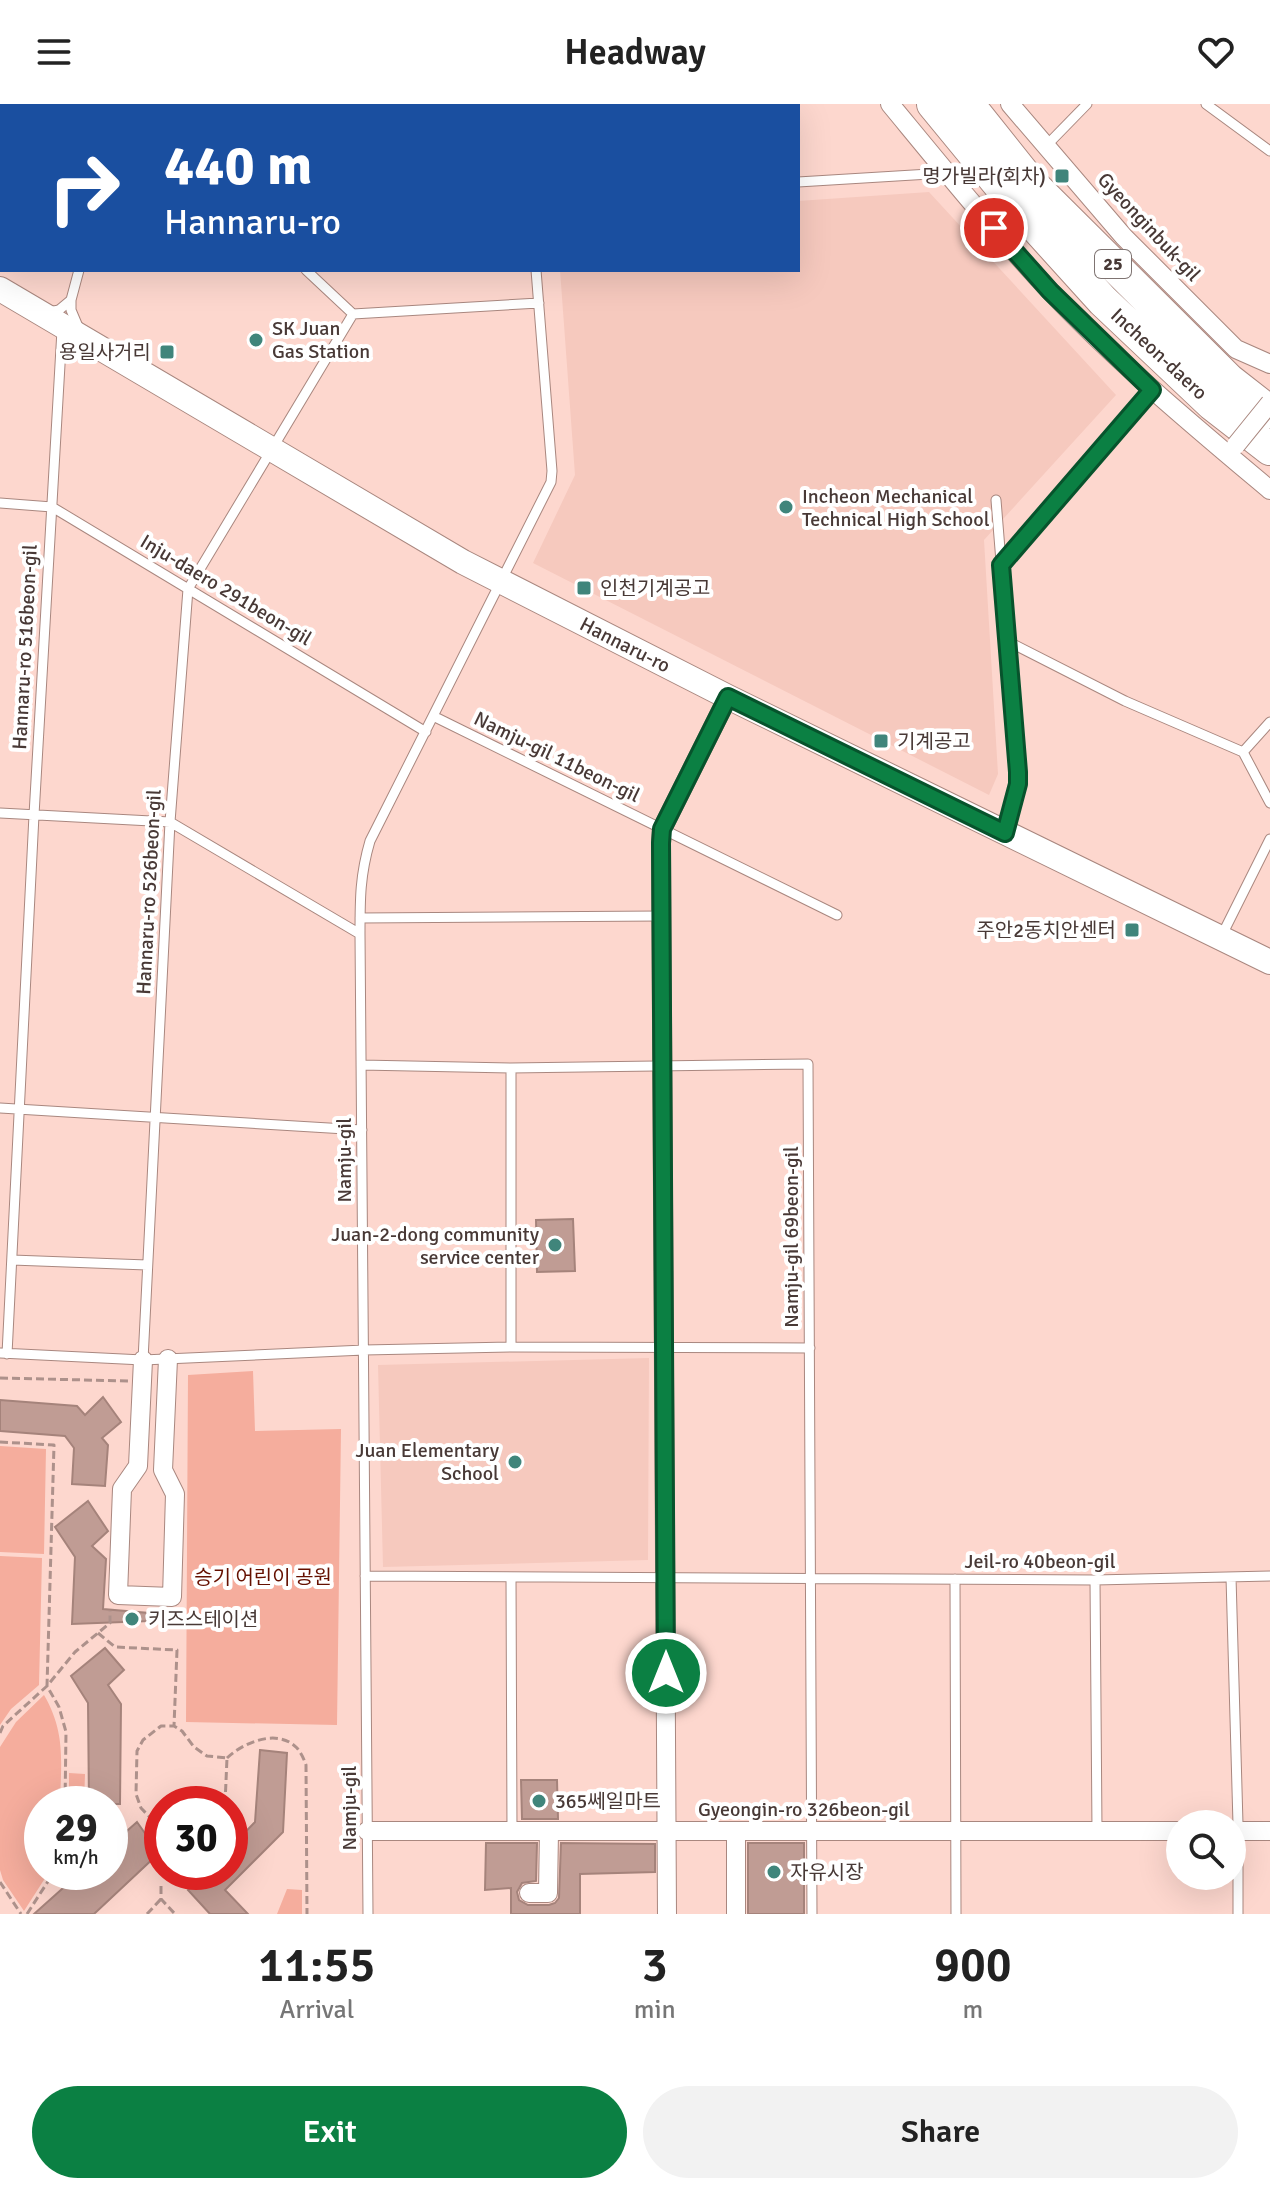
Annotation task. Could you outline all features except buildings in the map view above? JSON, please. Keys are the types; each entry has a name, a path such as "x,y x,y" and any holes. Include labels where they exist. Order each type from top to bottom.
{"highway":[{"name":"Incheon-daero","path":"933,104 1016,205 1103,301 1212,404 1270,449"},
{"name":"Incheon-daero","path":"968,104 1031,183 1229,380 1270,412"}],"main road":[{"name":"Hannaru-ro","path":"0,289 463,562 728,697 1270,962"}],"street":[{"path":"890,104 1050,291 1152,390 1232,450 1270,490"},
{"name":"Gyeonginbuk-gil","path":"1010,104 1124,237 1236,349 1270,364"},
{"path":"1232,450 1270,403"},
{"path":"667,1914 662,829 728,697"},
{"path":"143,1360 138,1466 122,1489 118,1595 172,1597 175,1494 163,1470 168,1359"},
{"name":"Gyeongin-ro 326beon-gil","path":"367,1831 1166,1831"},
{"path":"529,1893 548,1893 549,1831"},
{"path":"736,1831 736,1914"},
{"path":"1246,1831 1270,1831"}],"lane":[{"path":"1046,146 1087,104"},
{"path":"1206,104 1270,151"},
{"path":"800,182 946,173"},
{"path":"78,272 71,300 74,318 84,339"},
{"path":"308,272 353,314 539,303"},
{"name":"Namju-gil","path":"368,1914 360,934 363,867 370,841 551,482 536,272"},
{"path":"34,310 59,310 71,300"},
{"name":"Hannaru-ro 526beon-gil","path":"143,1360 170,822 188,589 353,314"},
{"name":"Hannaru-ro 516beon-gil","path":"4,1353 12,1260 62,326"},
{"path":"1001,565 1152,390"},
{"path":"996,500 1018,772 1018,784 1005,833"},
{"name":"Inju-daero 291beon-gil","path":"0,503 52,507 426,732"},
{"path":"1007,641 1137,706 1243,752 1270,803"},
{"name":"Namju-gil 11beon-gil","path":"433,716 837,915"},
{"path":"1243,752 1270,722"},
{"path":"0,813 170,822 360,934"},
{"path":"1221,938 1270,839"},
{"path":"360,918 661,916"},
{"name":"Namju-gil 69beon-gil","path":"4,1353 143,1360 511,1347 810,1348 808,1064 662,1066"},
{"path":"361,1065 511,1068 662,1066"},
{"path":"511,1068 511,1347"},
{"path":"0,1108 362,1130"},
{"path":"12,1260 147,1265"},
{"path":"810,1348 812,1914"},
{"name":"Jeil-ro 40beon-gil","path":"365,1576 1095,1580 1270,1576"},
{"path":"511,1577 512,1831"},
{"path":"1231,1577 1235,1810"},
{"path":"955,1579 956,1914"},
{"path":"1095,1580 1097,1831"},
{"path":"1237,1890 1238,1914"}],"path":[{"path":"0,1378 133,1381"},
{"path":"0,1442 54,1445 47,1686 59,1707 66,1732 65,1786"},
{"path":"0,1733 3,1726 47,1686 75,1652 110,1623 110,1608"},
{"path":"98,1633 115,1647 177,1650 174,1726"},
{"path":"144,1811 136,1794 137,1751 152,1731 161,1726 174,1726 207,1756 227,1758"},
{"path":"226,1786 227,1758 251,1742 284,1739 295,1746 301,1755 307,1775 307,1914"},
{"path":"0,1882 21,1914"},
{"path":"27,1914 42,1890"},
{"path":"161,1890 161,1899 175,1914"},
{"path":"147,1914 161,1899"}],"shaded area":[{"name":"Incheon Mechanical Technical High School","path":"929,192 1116,395 984,540 998,774 989,795 533,563 575,475 560,272 800,272 800,201"},
{"name":"Juan Elementary School","path":"649,1358 648,1560 383,1567 378,1365"}],"green space":[{"name":"승기 어린이 공원","path":"253,1371 255,1431 341,1429 337,1725 186,1722 188,1375"},
{"path":"0,1446 46,1449 44,1554 0,1552"},
{"path":"0,1556 42,1558 39,1685 11,1709 0,1725"},
{"path":"44,1695 56,1722 61,1761 60,1786 24,1786 24,1890 37,1890 24,1911 3,1880 0,1870 0,1747 16,1722"},
{"path":"69,1773 85,1774 85,1786 69,1786"},
{"path":"287,1889 302,1890 302,1914 277,1914"}],"place":[{"name":"명가빌라(회차)","path":"1062,176"},
{"name":"SK Juan Gas Station","path":"256,340"},
{"name":"용일사거리","path":"167,352"},
{"name":"Incheon Mechanical Technical High School","path":"786,507"},
{"name":"인천기계공고","path":"584,588"},
{"name":"기계공고","path":"881,741"},
{"name":"주안2동치안센터","path":"1132,930"},
{"name":"Juan-2-dong community service center","path":"555,1245"},
{"name":"Juan Elementary School","path":"515,1462"},
{"name":"키즈스테이션","path":"132,1619"},
{"name":"365쎄일마트","path":"539,1801"},
{"name":"자유시장","path":"774,1872"}],"route":[{"path":"666,1673 662,829 728,697 1005,833 1018,784 1018,772 1001,565 1152,390 1050,291 994,228"}]}
